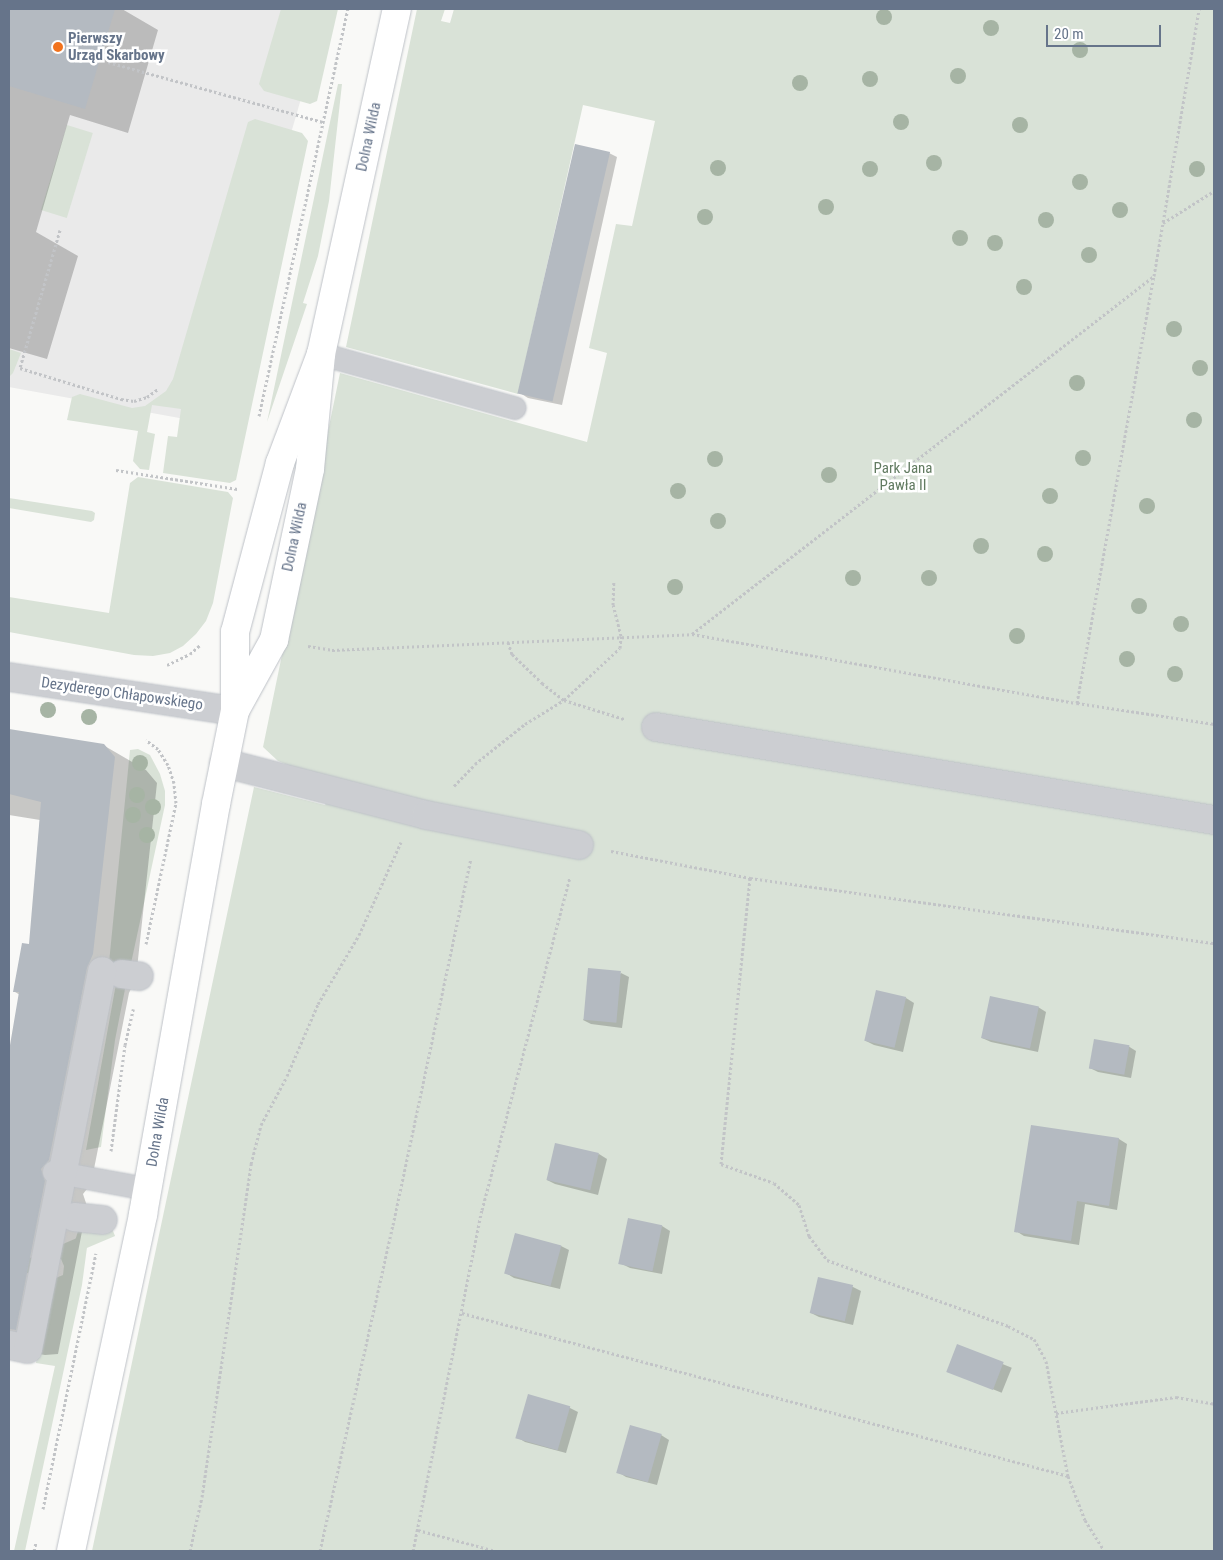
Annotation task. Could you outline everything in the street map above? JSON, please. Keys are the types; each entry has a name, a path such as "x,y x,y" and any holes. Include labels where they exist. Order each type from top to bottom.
{"street":[{"name":"Dolna Wilda","path":"235,711 274,640 310,469 321,354 397,9"},
{"name":"Dolna Wilda","path":"71,1551 147,1189 235,711 235,632 280,463 321,354"},
{"name":"Dezyderego Chłapowskiego","path":"9,678 235,711"},
{"path":"656,727 1214,820"},
{"path":"224,763 426,815 579,845"},
{"path":"9,1346 28,1349 121,974"},
{"path":"74,1217 103,1220"}],"lane":[{"path":"321,354 515,408"},
{"path":"54,1172 147,1189"}],"path":[{"path":"258,424 348,9"},
{"path":"1077,703 1154,276 1199,9"},
{"path":"108,62 323,122"},
{"path":"1163,223 1214,190"},
{"path":"60,230 20,368 120,399 134,401 147,398 158,389"},
{"path":"692,634 1154,276"},
{"path":"116,470 244,490"},
{"path":"190,1551 202,1497 251,1164 261,1125 287,1076 318,1004 359,935 408,829 426,815 475,764 526,724 564,700 620,648 621,636 613,605 614,581"},
{"path":"304,645 332,650 692,634 1077,703 1214,724"},
{"path":"166,665 190,654 203,642"},
{"path":"508,642 512,654 542,684 564,700 656,727"},
{"path":"107,1182 125,1045 121,974 176,802 174,784 168,765 158,749 146,740"},
{"path":"320,1551 393,1225 478,826"},
{"path":"413,1551 482,1210 579,845 750,878 1214,943"},
{"path":"750,878 721,1164 774,1183 799,1205 809,1236 827,1260 1008,1326 1034,1340 1046,1361 1068,1476 1085,1520 1104,1551"},
{"path":"42,1513 103,1220"},
{"path":"462,1313 1068,1476"},
{"path":"1056,1413 1176,1398 1214,1404"},
{"path":"418,1530 496,1551"},
{"path":"34,1551 38,1532"}],"shaded area":[{"path":"9,9 327,9 207,423 9,387"}],"green space":[{"path":"281,9 338,9 317,101 310,104 264,91 259,84"},
{"name":"Park Jana Pawła II","path":"417,9 445,9 441,21 450,23 454,9 1214,9 1214,1551 92,1551 254,787 325,805 331,783 278,761 263,747 340,373 587,442 607,353 589,348 616,224 632,226 655,121 583,105 518,394 346,347"},
{"path":"338,84 342,84 329,201 318,256 303,303 307,304 267,422"},
{"path":"255,119 302,133 308,141 236,480 230,483 163,473 168,436 177,437 181,409 152,405 147,432 155,434 149,470 140,469 133,461 138,431 67,420 72,397 80,394 132,408 145,406 166,391 173,379 248,122"},
{"path":"67,125 93,133 67,218 41,210"},
{"path":"9,349 21,353 13,373 9,377"},
{"path":"138,477 228,492 233,498 213,603 206,621 196,634 183,646 170,653 153,656 134,655 9,632 9,597 109,613 130,483"},
{"path":"9,498 92,511 95,513 94,520 91,522 9,508"},
{"path":"138,749 150,755 160,774 165,791 165,805 130,968 109,963 130,750"},
{"path":"117,978 127,979 115,1040 101,1147 86,1150"},
{"path":"110,1224 115,1236 9,1281 9,1267"},
{"path":"80,1225 90,1225 82,1285 25,1551 14,1551 55,1366 36,1363 51,1280 63,1275 64,1266 61,1259 54,1256 67,1250 74,1244"}],"building":[{"path":"9,9 115,9 85,109 9,86"},
{"path":"575,144 610,152 552,402 517,393"},
{"path":"9,729 104,744 115,757 93,954 87,968 49,1160 41,1169 45,1181 16,1330 9,1329 9,1051 19,992 13,992 22,943 29,944 41,802 9,794"},
{"path":"588,968 621,971 616,1023 583,1020"},
{"path":"876,990 906,997 895,1048 864,1041"},
{"path":"990,996 1039,1006 1030,1048 981,1038"},
{"path":"1094,1039 1129,1045 1124,1075 1089,1069"},
{"path":"1031,1125 1119,1138 1109,1206 1077,1201 1071,1241 1014,1232"},
{"path":"555,1143 599,1153 590,1190 546,1180"},
{"path":"628,1218 662,1225 652,1271 618,1264"},
{"path":"515,1233 561,1245 550,1286 504,1274"},
{"path":"818,1277 853,1285 845,1321 810,1313"},
{"path":"957,1344 1004,1362 993,1390 946,1372"},
{"path":"528,1394 570,1406 558,1450 515,1438"},
{"path":"630,1425 662,1434 648,1482 616,1473"}],"place":[{"name":"Pierwszy Urząd Skarbowy","path":"58,47"}]}
